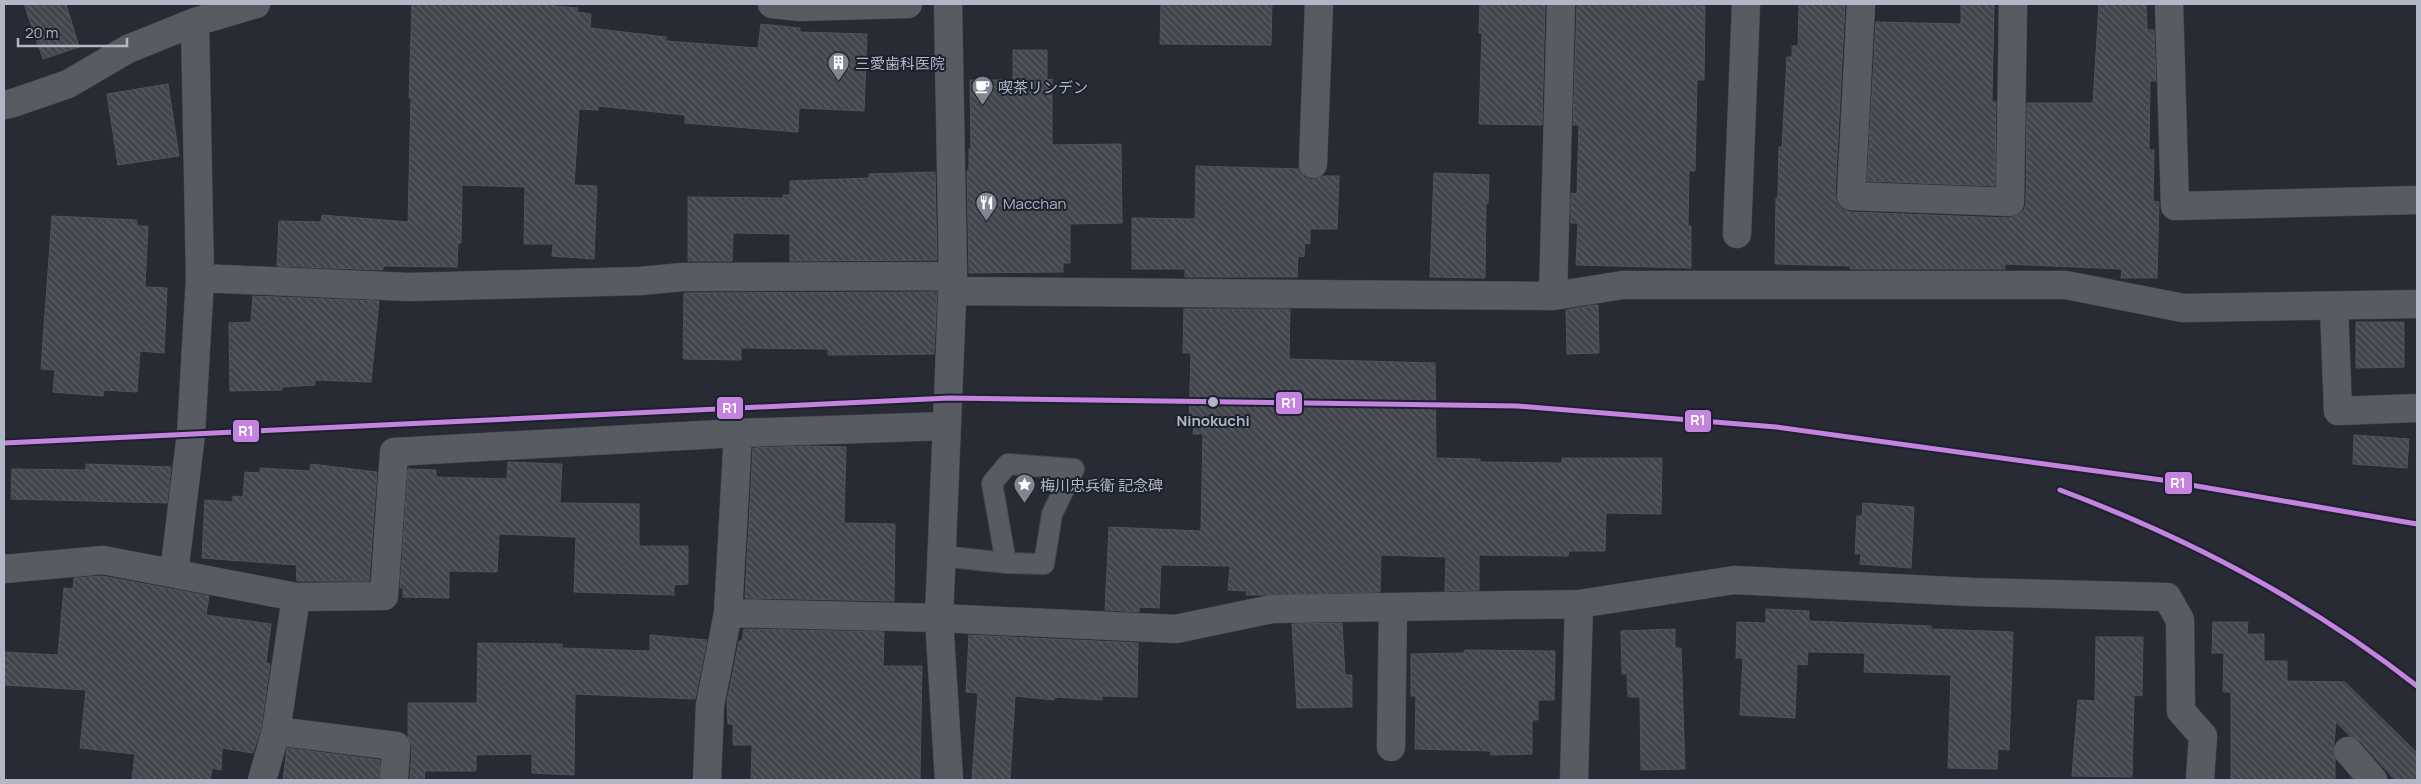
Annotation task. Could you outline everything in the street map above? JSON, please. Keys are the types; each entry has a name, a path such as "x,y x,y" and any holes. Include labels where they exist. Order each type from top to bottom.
{"street":[{"path":"4,104 13,104 68,84 128,49 195,22 256,4"},
{"path":"772,4 800,7 908,4"},
{"path":"948,4 952,284 939,618 949,780"},
{"path":"1313,164 1319,4"},
{"path":"1553,296 1561,4"},
{"path":"1737,234 1746,4"},
{"path":"1861,4 1851,196 2010,202 2012,4"},
{"path":"2169,4 2175,206 2417,200"},
{"path":"174,574 191,434 200,278 195,22"},
{"path":"200,278 409,286 640,281 683,277 1553,296 1623,285 2066,285 2183,308 2417,304"},
{"path":"2334,306 2338,410 2417,408"},
{"path":"4,569 103,560 296,597 384,596 394,452 738,433 947,426"},
{"path":"707,780 710,705 728,613 738,433"},
{"path":"728,613 939,618 1176,629 1272,609 1578,604 1734,580 1972,592 2167,597 2180,620 2180,711 2202,736 2200,780"},
{"path":"262,780 276,731 296,597"},
{"path":"1574,780 1578,604"},
{"path":"1390,747 1393,607"},
{"path":"276,731 396,746 400,780"},
{"path":"2348,751 2374,780"}],"lane":[{"path":"942,556 1006,563 1044,564 1052,514 1074,469 1008,464 992,483 1006,563"}],"building":[{"path":"24,4 66,4 79,47 43,59"},
{"path":"412,4 554,4 554,6 578,8 577,12 591,14 590,28 666,37 666,41 758,48 761,24 800,28 800,32 867,34 864,111 799,108 798,132 685,123 685,115 598,106 598,110 579,109 574,185 597,186 594,259 552,256 553,244 524,244 525,187 462,185 461,243 458,243 457,267 383,266 383,270 277,266 279,221 321,222 322,215 408,222"},
{"path":"1161,4 1272,4 1271,45 1160,44"},
{"path":"1480,4 1545,4 1542,125 1479,124 1482,33 1479,33"},
{"path":"1577,4 1705,6 1704,80 1697,80 1695,171 1689,171 1688,226 1691,226 1691,268 1576,265 1578,223 1571,223 1571,193 1577,194 1579,125 1573,125"},
{"path":"1799,4 1845,4 1835,195 1837,203 1842,209 1850,212 2009,218 2018,215 2024,210 2026,203 2027,103 2093,103 2099,4 2146,4 2147,30 2154,30 2156,81 2150,81 2149,150 2154,150 2153,201 2159,202 2157,278 2121,278 2122,269 2005,264 2005,269 1850,269 1850,266 1775,264 1776,198 1778,198 1779,147 1782,147 1787,57 1792,57 1792,46 1798,46"},
{"path":"1961,4 1994,4 1992,102 1996,102 1995,186 1867,181 1876,22 1961,24"},
{"path":"1013,50 1047,50 1047,80 1052,79 1052,145 1121,144 1122,223 1070,224 1070,263 1063,263 1063,272 969,273 967,171 969,171 969,149 971,149 970,80 1013,80"},
{"path":"168,84 179,156 118,165 107,94"},
{"path":"1196,166 1299,169 1304,177 1312,180 1323,176 1339,176 1337,229 1310,229 1310,244 1305,243 1304,257 1298,256 1297,277 1185,277 1185,269 1132,269 1132,218 1195,219"},
{"path":"935,172 937,260 790,261 790,234 733,233 732,261 688,261 688,197 783,198 783,195 790,195 790,181 869,178 869,174"},
{"path":"1434,173 1489,175 1488,204 1486,203 1485,278 1430,277"},
{"path":"52,216 137,220 137,226 148,226 145,287 167,288 164,353 140,351 137,392 104,390 103,396 53,392 55,370 41,369"},
{"path":"937,292 934,354 828,355 828,349 741,348 741,360 683,359 684,293"},
{"path":"253,296 379,301 371,382 315,380 315,385 282,387 282,390 230,391 229,323 251,322"},
{"path":"1598,305 1599,353 1567,354 1566,310"},
{"path":"1184,309 1290,309 1289,359 1435,363 1436,458 1480,459 1480,462 1562,463 1562,458 1662,458 1661,514 1606,513 1605,551 1569,551 1568,556 1479,555 1479,590 1445,591 1446,557 1381,555 1380,592 1246,595 1247,591 1228,590 1230,566 1161,565 1159,608 1139,607 1139,612 1105,610 1109,527 1201,531 1203,434 1193,434 1194,424 1189,424 1191,353 1183,353"},
{"path":"2356,322 2404,322 2404,367 2356,368"},
{"path":"2354,435 2409,439 2407,468 2353,464"},
{"path":"846,447 844,523 895,524 894,601 745,598 753,448"},
{"path":"508,462 562,464 560,503 639,504 639,546 688,546 688,584 674,585 674,595 574,592 576,537 499,534 497,572 449,571 449,598 403,597 403,588 400,588 408,469 436,470 436,477 507,479"},
{"path":"86,464 171,467 167,503 11,499 12,469 86,470"},
{"path":"311,464 377,472 369,581 297,581 296,565 202,558 205,500 233,502 233,496 243,497 245,472 260,473 260,468 310,471"},
{"path":"1863,503 1914,507 1911,568 1860,564 1861,554 1855,554 1857,516 1862,516"},
{"path":"102,576 209,596 206,615 271,624 266,663 270,664 261,728 253,753 222,748 221,770 212,768 210,780 132,780 135,754 80,748 86,690 4,685 4,652 58,655 64,588 73,589 74,578"},
{"path":"1766,609 1809,611 1809,621 1931,626 1931,629 2013,632 2009,750 1998,749 1997,769 1948,768 1951,675 1864,672 1865,653 1808,652 1807,665 1797,664 1795,718 1740,715 1743,658 1736,658 1737,622 1766,623"},
{"path":"2213,622 2248,622 2247,634 2264,634 2264,661 2287,661 2287,681 2345,682 2417,753 2417,780 2395,780 2360,741 2350,736 2336,722 2333,753 2335,759 2335,780 2231,780 2231,692 2223,692 2224,653 2212,653"},
{"path":"1342,623 1345,675 1352,675 1352,707 1297,708 1292,624"},
{"path":"744,629 884,632 883,666 922,666 920,780 751,780 752,745 733,745 733,724 728,724 727,701 739,641 742,641"},
{"path":"1675,629 1675,648 1681,648 1685,769 1641,770 1640,697 1628,697 1627,674 1622,674 1621,631"},
{"path":"650,635 707,640 695,699 575,694 574,775 532,773 532,754 476,755 476,771 425,771 424,780 410,780 412,747 408,737 408,703 477,703 478,643 562,644 562,648 650,651"},
{"path":"969,635 1138,643 1137,697 1102,696 1102,700 1055,697 1054,700 1015,696 1010,780 972,780 978,693 966,692"},
{"path":"2096,637 2143,637 2142,696 2134,695 2132,777 2072,776 2078,700 2095,701"},
{"path":"1465,650 1555,651 1554,700 1538,700 1538,720 1532,720 1532,754 1491,755 1491,751 1415,749 1416,696 1411,696 1411,654 1464,653"},
{"path":"287,748 380,760 379,780 283,780"}],"transit line":[{"name":"R1","path":"4,443 949,398 1518,406 1776,427 2162,480 2417,524"},
{"name":"R1","path":"2060,490 2155,529 2246,574 2334,626 2417,686"}],"place":[{"name":"三愛歯科医院","path":"839,82"},
{"name":"喫茶リンデン","path":"982,106"},
{"name":"Macchan","path":"987,222"},
{"name":"Ninokuchi","path":"1213,402"},
{"name":"梅川忠兵衛 記念碑","path":"1024,504"}]}
